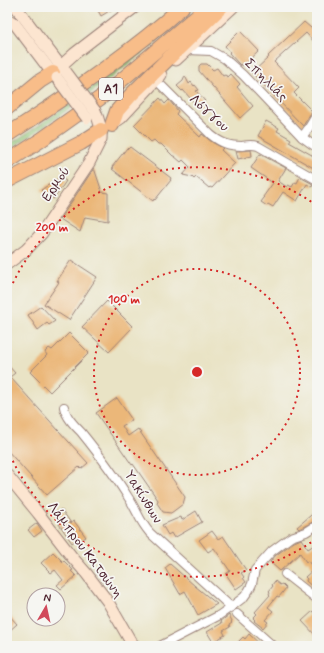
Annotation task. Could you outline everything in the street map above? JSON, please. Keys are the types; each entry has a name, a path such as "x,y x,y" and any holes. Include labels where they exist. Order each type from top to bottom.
{"highway":[{"name":"Α1","path":"7,135 92,79 164,23 182,7"},
{"name":"Α1","path":"7,162 103,96 207,7"},
{"path":"7,181 82,143 106,128 117,111 131,95 221,7"},
{"path":"7,108 40,81 59,72"}],"street":[{"path":"16,7 49,50 55,55 68,56 74,54"},
{"path":"59,72 74,54 135,7"},
{"path":"7,19 15,24 59,72 91,114 91,123 106,128 121,118 156,80 233,7"},
{"path":"49,50 59,72"},
{"name":"Σπηλιάς","path":"187,50 211,51 225,59 240,72 302,137 313,145 317,146"},
{"name":"Λόγγου","path":"156,80 211,136 225,144 232,146 258,146 317,180"},
{"path":"302,137 317,114"},
{"name":"Ερμού","path":"7,264 26,250 42,233 92,157 106,128"},
{"name":"Υακίνθων","path":"64,407 70,420 93,447 120,484 132,502 144,526 184,565 231,607"},
{"name":"Λάμπρου Κατσώνη","path":"7,475 108,602 131,642 135,646"},
{"path":"160,646 218,616 244,597 252,584 255,570 272,551 291,537 306,532 317,525"},
{"path":"285,574 317,599"},
{"path":"237,614 273,646"}],"green space":[{"path":"189,7 194,7 127,65 80,101 7,151 7,146 53,116 97,84 142,48"}],"building":[{"path":"96,7 116,7 101,16"},
{"path":"304,22 311,28 317,22 317,45 306,33 274,62 299,88 294,93 312,111 303,126 252,73"},
{"path":"240,31 259,51 243,66 242,64 240,65 229,53 230,52 225,46"},
{"path":"201,64 207,64 213,70 217,68 223,76 225,75 228,77 231,74 240,84 237,87 253,106 240,118 199,71 199,66"},
{"path":"185,76 189,84 191,82 199,90 196,91 205,101 198,107 183,90 182,91 177,86 183,81"},
{"path":"160,98 165,104 169,100 178,111 176,114 200,137 202,134 223,148 221,150 235,163 212,188 209,188 196,177 194,179 183,175 190,167 183,160 181,162 173,156 161,144 158,144 154,140 151,142 134,125"},
{"path":"266,121 279,128 277,131 291,139 289,142 317,158 317,170 258,136"},
{"path":"130,147 171,178 171,180 153,201 112,169 127,148 128,149"},
{"path":"251,150 252,156 238,159 236,151"},
{"path":"260,154 286,168 278,181 287,187 288,185 292,187 295,182 297,183 300,177 313,184 312,187 307,184 297,201 283,192 273,207 268,204 267,206 261,202 273,183 251,168"},
{"path":"94,168 102,192 108,193 108,221 85,217 80,232 60,219"},
{"path":"60,177 66,181 54,199 41,190"},
{"path":"71,260 97,277 69,320 44,304 59,282 57,281"},
{"path":"107,301 133,327 109,352 82,327"},
{"path":"41,306 55,321 49,325 47,323 38,330 28,315"},
{"path":"69,333 89,353 50,392 30,372 47,355 45,352 49,348 52,350"},
{"path":"7,364 15,373 10,377 88,463 81,469 79,467 47,495 7,450"},
{"path":"117,398 132,420 122,426 128,436 138,429 185,497 183,504 171,513 163,512 157,503 158,500 96,413"},
{"path":"61,509 71,523 74,521 86,537 79,542 77,539 72,543 59,524 61,522 55,514"},
{"path":"317,510 317,520 299,529 297,527"},
{"path":"196,511 202,522 174,538 171,533 168,535 162,525 181,517 182,520"},
{"path":"37,523 42,531 34,537 28,530"},
{"path":"212,531 218,539 223,536 246,570 241,573 246,582 236,589 226,574 230,571 214,548 208,552 199,540"},
{"path":"301,539 308,549 317,543 317,591 306,581 307,579 305,577 314,569 308,561 306,562 300,553 280,571 270,562 276,555 294,542"},
{"path":"53,552 73,570 71,571 76,576 63,587 59,587 57,585 63,580 55,570 51,573 41,563"},
{"path":"170,564 217,604 198,615 185,591 180,594 165,568"},
{"path":"275,581 280,585 282,584 286,588 268,607 273,611 265,620 268,622 263,628 254,621 255,620 253,618 257,614 255,612 270,595 269,591"},
{"path":"317,610 317,637 302,621 313,611 314,613"},
{"path":"7,613 17,624 7,633"},
{"path":"229,615 232,621 229,625 230,627 223,631 225,635 213,642 207,632 222,623 221,621"},
{"path":"249,634 262,646 241,646 237,643 243,637 245,639"}]}
